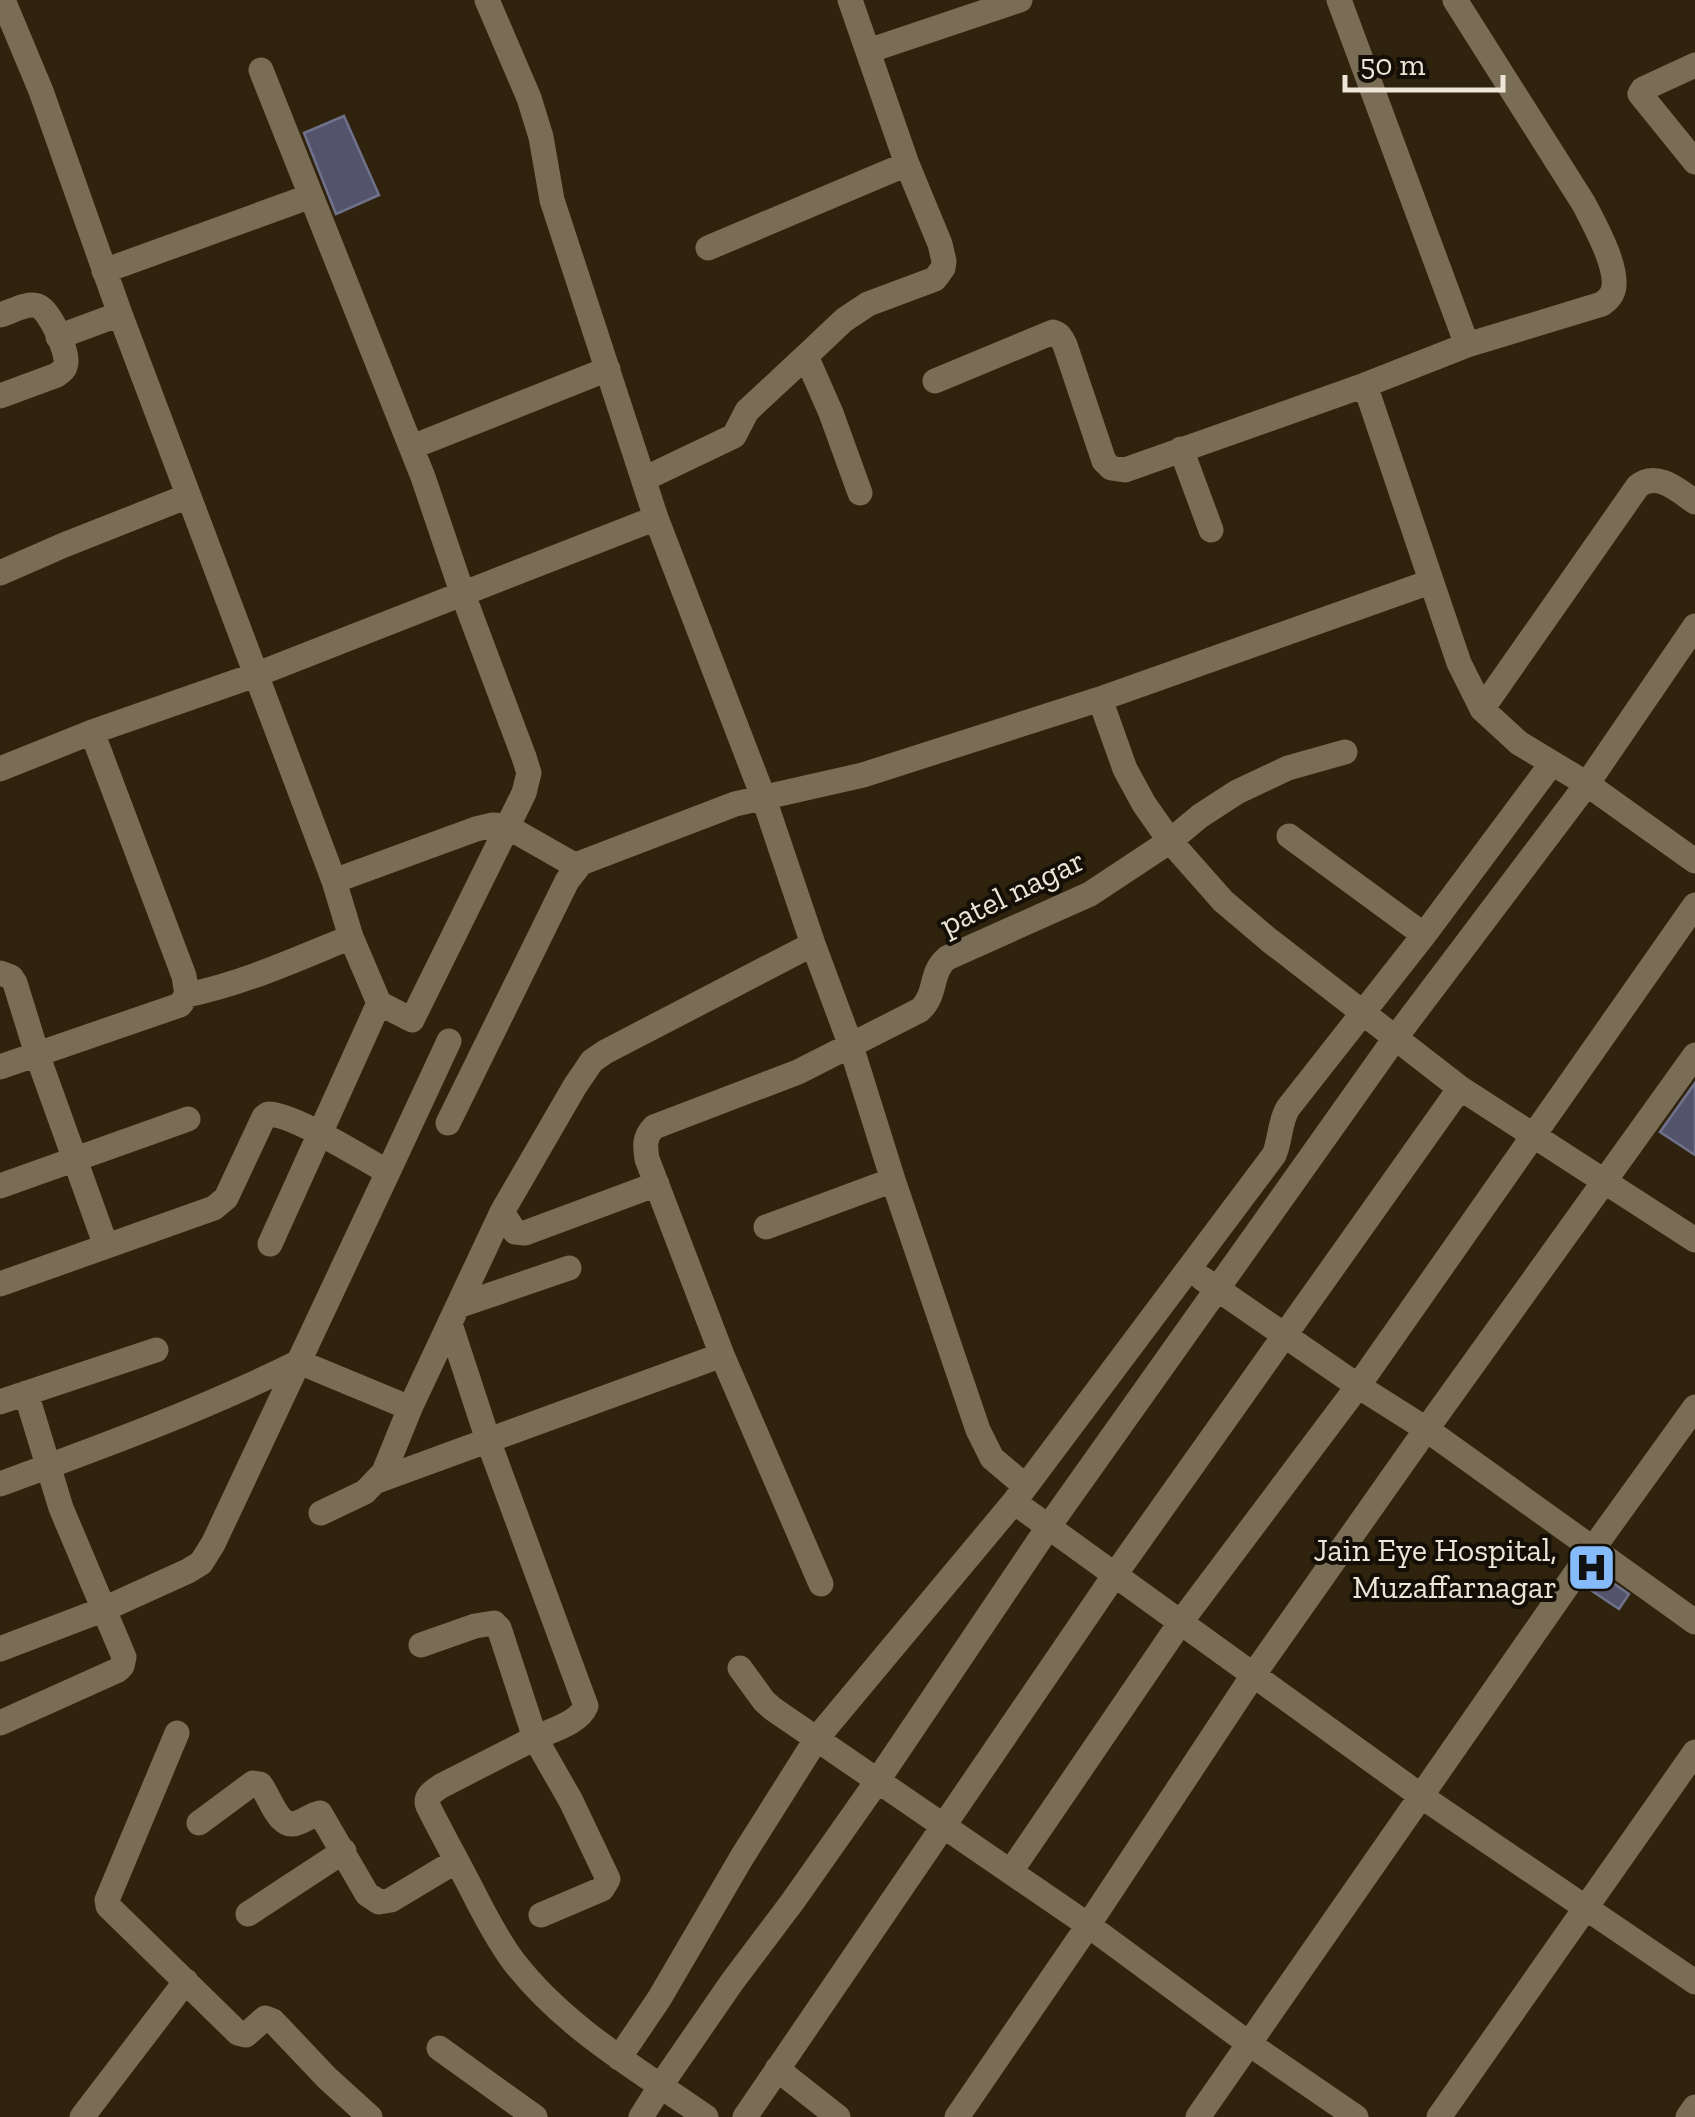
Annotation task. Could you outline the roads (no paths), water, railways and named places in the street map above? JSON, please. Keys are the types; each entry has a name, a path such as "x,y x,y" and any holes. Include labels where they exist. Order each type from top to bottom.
{"street":[{"path":"3,0 42,90 104,271 380,1003 479,1056"},
{"path":"488,0 528,98 552,200 656,518 764,799 851,1046 892,1180 978,1430 992,1458 1048,1526 1114,1576 1420,1796 1695,1982"},
{"path":"644,479 734,436 747,411 844,320 868,304 940,274 944,261 940,244 907,164 850,0"},
{"path":"868,51 1020,0"},
{"path":"935,381 1053,332 1065,345 1106,464 1125,470 1467,345 1602,304 1614,288 1600,235 1455,0"},
{"path":"1345,2 1467,345"},
{"path":"1695,65 1643,88 1640,94 1695,162"},
{"path":"261,70 412,447 528,774 524,793 412,1020"},
{"path":"708,248 907,164"},
{"path":"104,271 311,196"},
{"path":"0,316 27,306 45,310 66,360 64,370 57,375 0,396"},
{"path":"58,336 120,314"},
{"path":"806,356 860,493"},
{"path":"412,447 608,368"},
{"path":"1365,385 1459,664 1482,709 1520,742 1695,860"},
{"path":"1181,448 1211,530"},
{"path":"1482,709 1638,486 1648,480 1659,480 1695,502"},
{"path":"0,574 188,496"},
{"path":"0,769 656,518"},
{"path":"448,1122 567,882 578,867 593,857 735,804 863,775 1100,699 1430,582"},
{"path":"641,2117 732,1982 878,1780 1048,1526 1396,1038 1586,784 1695,626"},
{"path":"1100,699 1125,769 1144,804 1170,841 1223,901 1460,1088 1695,1240"},
{"path":"92,732 188,995"},
{"name":"patel nagar","path":"821,1584 722,1355 657,1184 645,1147 649,1132 798,1072 920,1010 934,990 937,968 947,958 1090,894 1237,792 1288,768 1345,752"},
{"path":"618,2058 659,1999 817,1738 1019,1494 1274,1155 1280,1124 1288,1108 1552,763"},
{"path":"334,881 492,825 506,826 578,867"},
{"path":"1288,836 1424,935"},
{"path":"1011,1872 1180,1623 1358,1386 1695,905"},
{"path":"0,1068 180,1005 188,995 256,976 352,937"},
{"path":"321,1513 365,1492 384,1472 502,1212 592,1061 813,944"},
{"path":"0,973 11,976 15,983 36,1054 106,1246"},
{"path":"270,1244 380,1003"},
{"path":"0,1650 188,1571 206,1556 449,1041"},
{"path":"957,2117 1254,1674 1695,1056"},
{"path":"745,2117 1114,1576 1460,1088"},
{"path":"0,1284 198,1215 221,1203 268,1114 278,1114 320,1134 388,1172"},
{"path":"0,1186 188,1118"},
{"path":"766,1227 892,1180"},
{"path":"502,1212 515,1232 525,1233 657,1184"},
{"path":"454,1315 569,1268"},
{"path":"1188,1269 1426,1430 1695,1622"},
{"path":"454,1315 488,1440 586,1706 577,1718 469,1770 430,1795 427,1802 491,1928 538,1990 618,2058 706,2117"},
{"path":"0,1402 156,1350"},
{"path":"377,1481 722,1355"},
{"path":"0,1484 160,1425 299,1362 410,1408"},
{"path":"0,1723 118,1670 124,1662 61,1508 26,1394"},
{"path":"1198,2117 1695,1407"},
{"path":"421,1645 490,1622 496,1625 536,1738 608,1879 602,1888 542,1915"},
{"path":"740,1668 764,1702 1088,1924 1248,2043 1356,2117"},
{"path":"176,1733 108,1900 110,1910 242,2036 266,2018 273,2021 370,2117"},
{"path":"1439,2117 1695,1752"},
{"path":"199,1823 253,1783 260,1784 288,1824 320,1813 367,1894 378,1902 392,1900 456,1861"},
{"path":"248,1914 344,1851"},
{"path":"82,2117 186,1981"},
{"path":"439,2048 535,2117"},
{"path":"777,2069 838,2117"},
{"path":"1688,2117 1695,2107"}],"place":[{"name":"Jain Eye Hospital, Muzaffarnagar","path":"1592,1568"}]}
